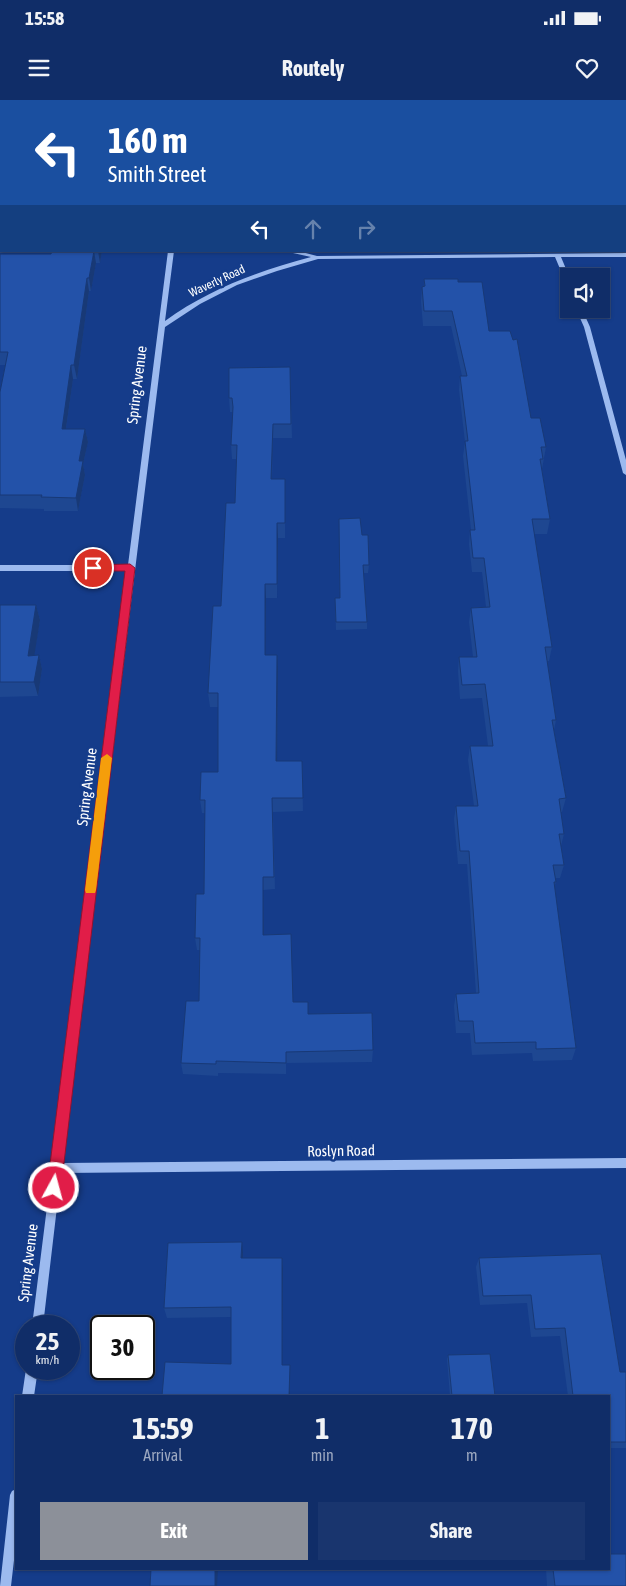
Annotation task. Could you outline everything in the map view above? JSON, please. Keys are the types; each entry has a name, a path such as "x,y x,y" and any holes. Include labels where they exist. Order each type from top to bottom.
{"street":[{"name":"Spring Avenue","path":"38,1315 170,252"},
{"name":"Waverly Road","path":"292,252 318,257 626,255"},
{"path":"557,255 563,268"},
{"name":"Waverly Road","path":"161,327 186,308 240,281 318,257"},
{"path":"583,318 594,352 626,473"},
{"path":"0,568 130,568"},
{"name":"Roslyn Road","path":"56,1168 626,1163"},
{"path":"28,1395 30,1380"},
{"path":"5,1586 15,1503"}],"building":[{"path":"52,252 94,252 89,278 87,278 74,365 71,365 62,429 85,429 79,461 83,461 76,498 41,497 42,495 0,495 0,392 8,352 0,352 0,254 51,254"},
{"path":"424,279 458,279 458,282 482,282 489,331 510,331 513,340 517,339 531,418 540,418 546,447 541,447 543,459 540,459 550,519 532,519 552,647 545,647 556,720 552,720 566,798 559,799 564,834 559,834 564,865 553,865 576,1048 536,1049 536,1042 475,1043 473,1021 459,1021 456,994 479,993 469,851 460,851 456,806 478,806 470,746 493,746 485,684 462,685 459,657 477,657 471,608 490,607 484,558 473,558 470,530 475,530 465,441 468,441 460,376 467,376 452,311 424,311 422,287 425,286"},
{"path":"290,367 291,424 273,424 271,479 285,479 285,523 277,523 277,584 265,584 265,655 277,655 276,761 302,761 303,798 272,798 274,877 263,877 263,935 291,934 293,1002 308,1002 308,1014 372,1013 373,1050 286,1052 286,1063 216,1061 216,1064 181,1063 186,1001 199,1001 200,938 195,938 196,894 204,894 205,800 200,800 201,772 218,772 218,693 208,693 213,606 221,606 226,503 235,503 237,445 231,445 233,407 232,398 229,398 229,368"},
{"path":"360,518 362,535 368,535 369,565 363,565 367,622 336,622 335,598 340,598 339,519"},
{"path":"0,605 36,605 28,656 39,655 34,682 0,682"},
{"path":"242,1242 241,1258 282,1258 282,1365 290,1365 289,1395 162,1395 165,1362 231,1364 231,1307 164,1308 168,1243"},
{"path":"601,1254 620,1372 626,1372 626,1442 610,1442 610,1395 573,1395 565,1328 535,1329 531,1295 483,1296 479,1258"},
{"path":"490,1354 495,1395 452,1395 448,1355"},
{"path":"610,1554 626,1554 626,1586 555,1586 553,1570 610,1570"},
{"path":"151,1570 215,1570 215,1586 150,1586"}],"slow traffic":[{"path":"90,890 107,758"}],"route":[{"path":"54,1188 130,568 93,568"}]}
